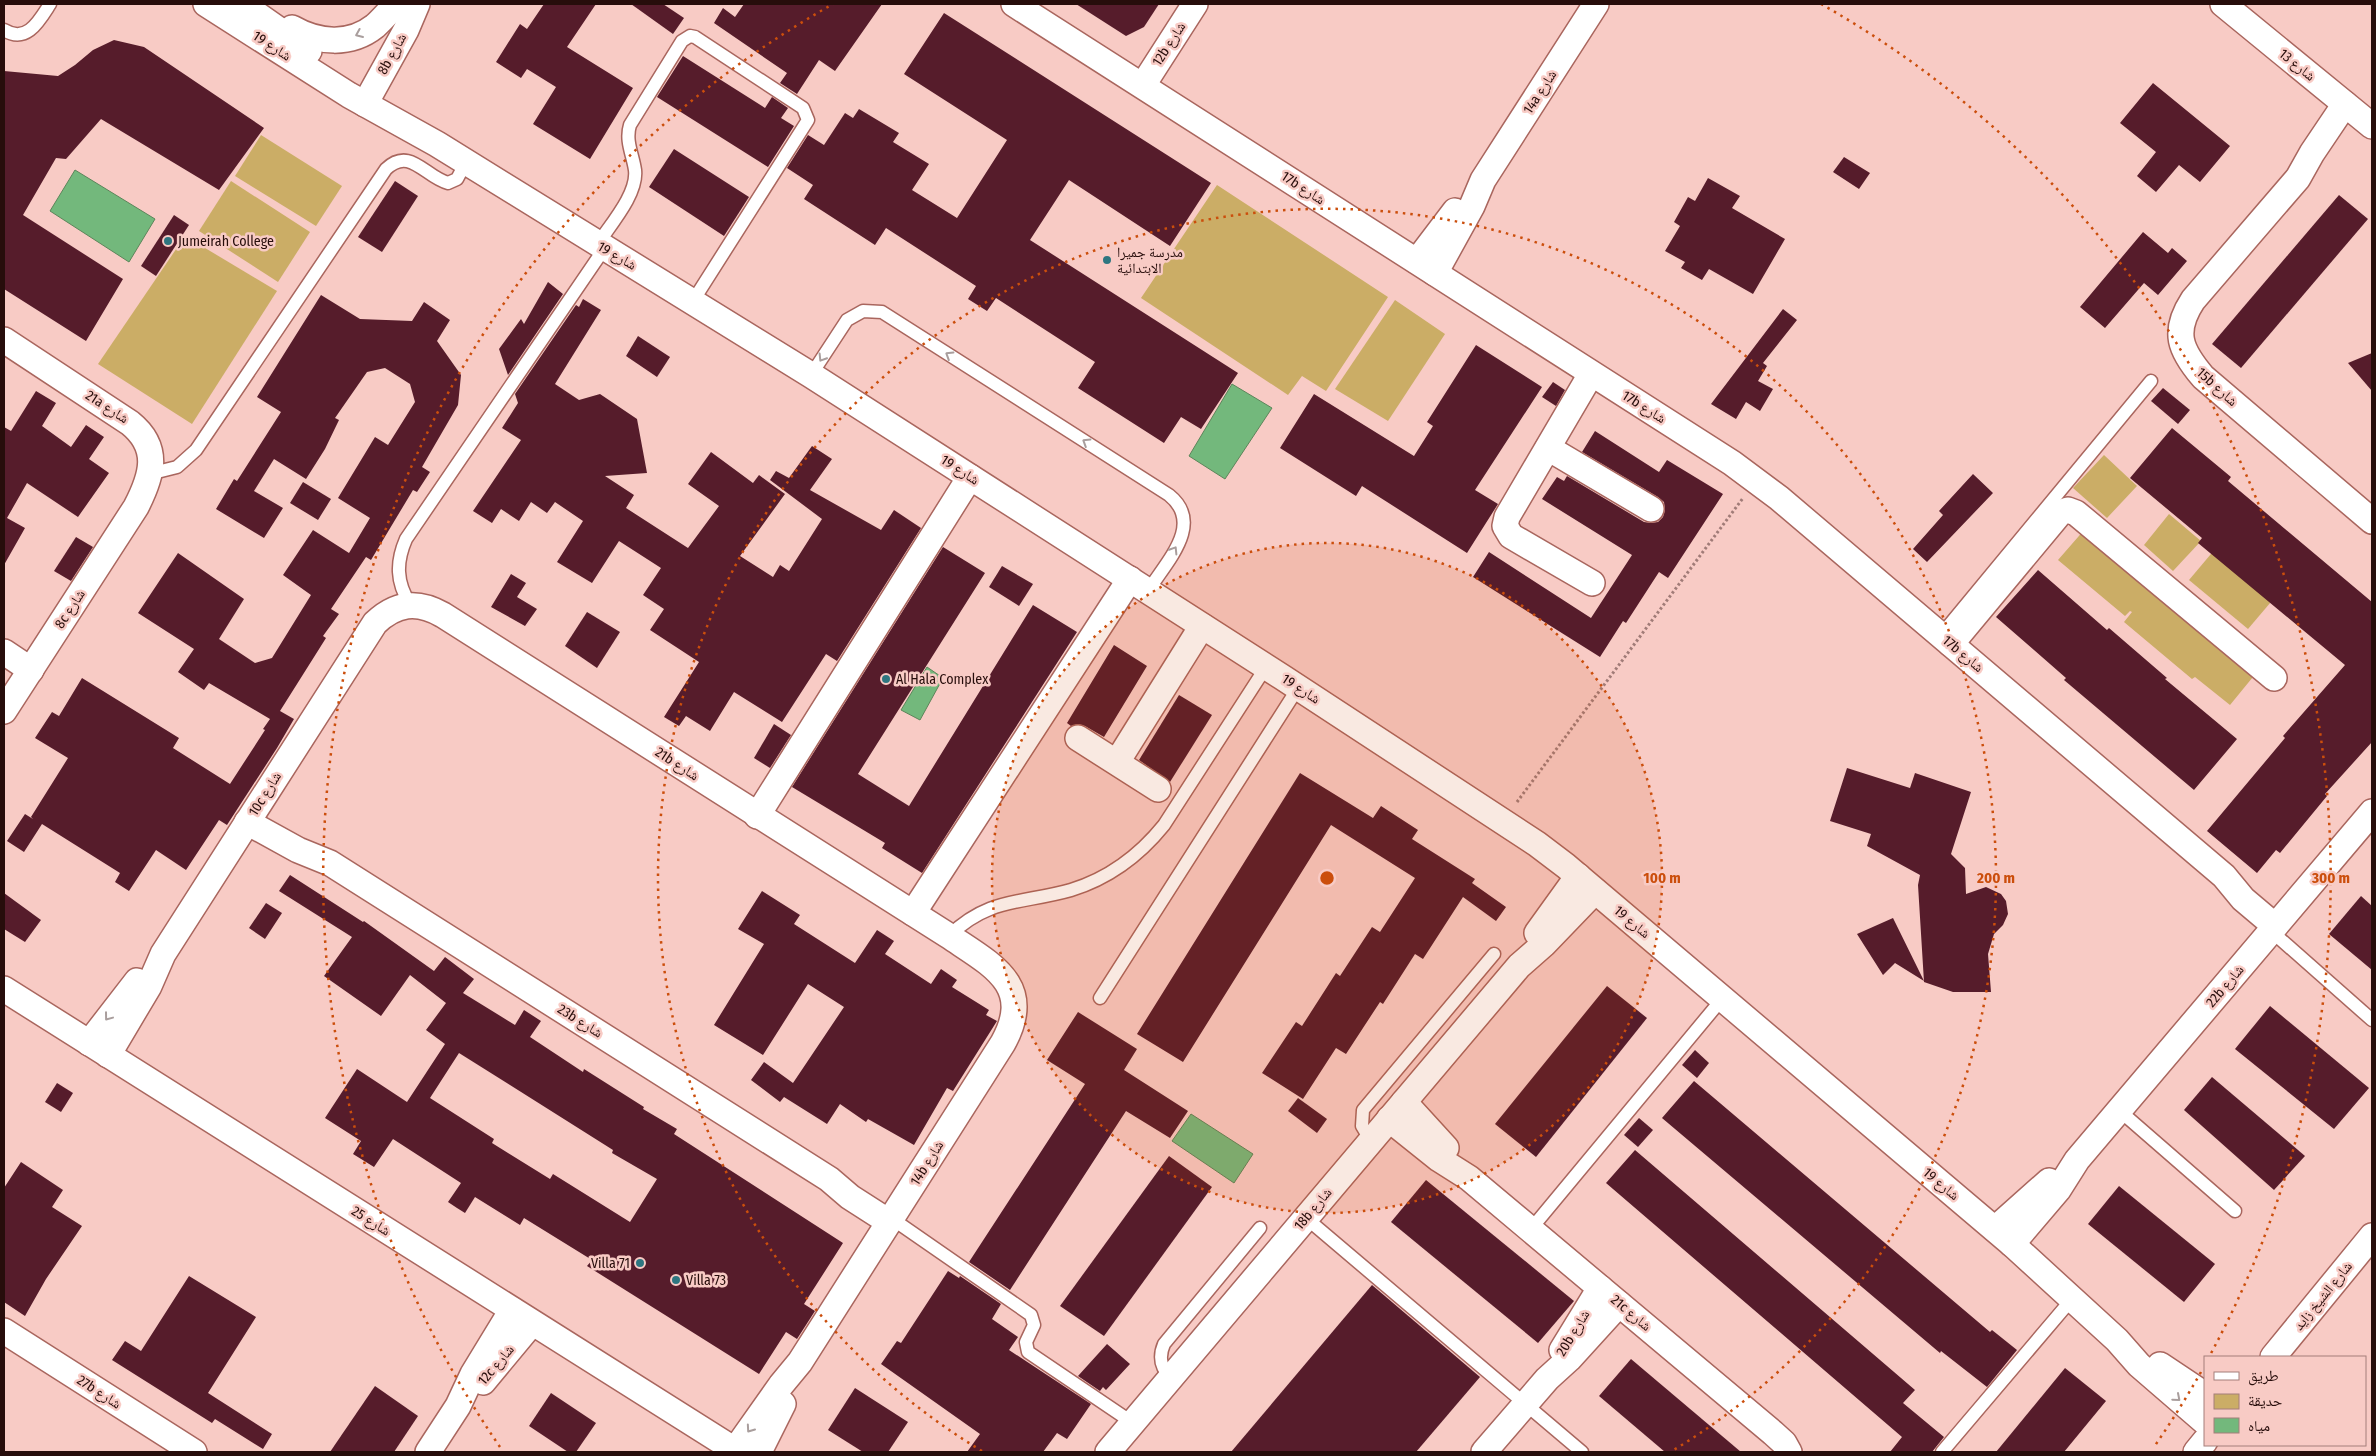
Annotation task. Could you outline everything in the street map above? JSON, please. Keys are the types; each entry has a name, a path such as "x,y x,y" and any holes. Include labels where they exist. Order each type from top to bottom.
{"street":[{"name":"شارع 19","path":"206,4 360,94 417,132 601,247 693,301 1139,585 1503,821 1587,884 2004,1236 2117,1340 2139,1365 2204,1421"},
{"name":"شارع 19","path":"243,4 360,94"},
{"path":"243,4 266,12 302,34 334,41 364,33 381,20 396,4"},
{"name":"8b شارع","path":"360,94 410,4"},
{"name":"8b شارع","path":"360,94 406,30 417,4"},
{"name":"17b شارع","path":"1014,4 1706,446 1756,480 2224,876 2243,898 2277,923"},
{"name":"12b شارع","path":"1143,85 1194,4"},
{"name":"14a شارع","path":"1426,267 1472,206 1484,180 1596,4"},
{"name":"شارع 13","path":"2223,4 2359,115"},
{"name":"15b شارع","path":"2359,115 2320,159 2298,178 2193,300 2185,312 2180,326 2185,354 2203,377 2372,521"},
{"name":"21a شارع","path":"4,340 142,432 149,445 149,474 136,507"},
{"path":"1591,374 1505,521 1506,530 1511,536 1592,583"},
{"path":"1548,448 1651,509"},
{"path":"758,816 970,477"},
{"name":"8c شارع","path":"4,711 19,675 136,507"},
{"path":"1946,640 2060,513 2068,510 2076,513 2274,678"},
{"path":"913,913 1139,585"},
{"name":"10c شارع","path":"98,1049 149,986 163,954 367,634 385,613 396,607 410,604"},
{"name":"21b شارع","path":"410,604 421,605 443,614 988,962"},
{"path":"1117,762 1202,626"},
{"path":"4,652 19,675"},
{"path":"1078,738 1158,789"},
{"name":"22b شارع","path":"2004,1236 2058,1190 2077,1160 2372,812"},
{"name":"23b شارع","path":"252,813 298,850 330,863 829,1179 894,1215"},
{"name":"18b شارع","path":"1108,1452 1518,966 1544,944 1587,884"},
{"name":"14b شارع","path":"736,1451 781,1385 800,1362 1010,1029 1014,1014 1014,999 1010,984 988,962"},
{"name":"شارع 25","path":"4,988 736,1451"},
{"name":"21c شارع","path":"1396,1111 1439,1159 1469,1178 1531,1229 1773,1433 1784,1443 1789,1452"},
{"name":"شارع الشيخ زايد","path":"2274,1356 2372,1236"},
{"name":"20b شارع","path":"1547,1379 1560,1353 1600,1288"},
{"name":"20b شارع","path":"1484,1452 1547,1379 1619,1304"},
{"name":"12c شارع","path":"428,1452 458,1406 473,1374 522,1316"},
{"name":"27b شارع","path":"4,1331 194,1452"},
{"name":"شارع 19","path":"2117,1340 2137,1350 2204,1394"},
{"name":"14b شارع","path":"759,1452 790,1391 800,1362"},
{"path":"2196,1452 2204,1442"}],"lane":[{"path":"4,30 18,35 30,32 50,4"},
{"path":"410,604 403,592 398,565 406,538 601,247 634,187 635,169 628,137 630,125 682,41 690,36 695,37 803,108 808,120 693,301"},
{"path":"149,474 177,467 196,450 386,169 398,161 412,162 448,183 457,179 466,162"},
{"path":"812,376 847,320 863,311 882,312 1169,495 1179,503 1185,514 1185,527 1180,539 1139,585"},
{"path":"1946,640 2151,381"},
{"path":"949,936 960,925 986,909 1000,904 1070,890 1113,872 1132,858 1149,843 1164,825 1266,667"},
{"path":"1100,998 1298,688"},
{"path":"2277,923 2372,1020"},
{"path":"1371,1141 1362,1126 1363,1110 1494,954"},
{"path":"1531,1229 1722,999"},
{"path":"2120,1111 2235,1211"},
{"path":"894,1215 1031,1315 1034,1325 1026,1342 1028,1352 1133,1423"},
{"path":"1306,1218 1582,1452"},
{"path":"1171,1378 1162,1366 1161,1352 1164,1344 1260,1228"},
{"path":"1942,1452 2072,1299"}],"path":[{"path":"1503,821 1756,480"}],"green space":[{"path":"261,135 342,186 316,226 235,176"},
{"path":"231,181 310,232 278,282 199,231"},
{"path":"1217,185 1388,297 1326,391 1302,376 1288,395 1141,298"},
{"path":"185,236 277,291 192,424 98,364"},
{"path":"1395,300 1445,334 1388,421 1335,389"},
{"path":"2104,455 2137,486 2107,518 2073,488"},
{"path":"2169,514 2201,541 2173,571 2144,545"},
{"path":"2085,529 2257,672 2230,705 2195,677 2192,679 2124,622 2132,612 2130,611 2125,616 2058,560"},
{"path":"2216,548 2276,596 2248,629 2189,580"}],"water":[{"path":"75,170 155,219 129,262 50,211"},
{"path":"1232,384 1272,408 1225,479 1189,456"},
{"path":"927,667 943,678 920,720 901,710"},
{"path":"1191,1114 1253,1154 1234,1183 1172,1141"}],"building":[{"path":"544,4 596,4 567,47 633,88 590,159 533,124 556,87 527,69 521,78 496,62 520,24 527,29"},
{"path":"631,4 663,4 684,18 673,34"},
{"path":"744,4 882,4 835,71 819,60 797,94 780,83 787,73 714,23 723,8 735,17"},
{"path":"1076,4 1159,4 1144,27 1126,36"},
{"path":"944,13 1211,183 1170,246 1069,180 1030,240 1238,373 1201,429 1181,417 1164,443 1078,388 1095,362 996,298 987,311 968,299 976,286 886,228 875,245 804,199 813,185 787,168 808,135 824,145 845,113 853,118 859,109 899,133 893,142 929,164 912,190 957,218 1007,140 904,74"},
{"path":"114,40 144,47 264,128 219,190 101,119 66,159 56,158 23,215 123,279 86,341 4,289 4,71 58,76 93,50"},
{"path":"683,56 765,108 772,97 788,108 781,118 794,126 768,167 657,97"},
{"path":"2153,83 2230,146 2200,182 2179,165 2156,192 2137,176 2156,152 2120,123"},
{"path":"674,149 749,197 724,236 649,187"},
{"path":"1844,157 1870,173 1859,189 1833,172"},
{"path":"1708,178 1740,196 1732,208 1785,239 1753,294 1709,269 1702,280 1681,268 1685,262 1665,251 1680,226 1674,222 1688,197 1695,201"},
{"path":"395,181 418,196 382,252 358,237"},
{"path":"2339,195 2368,219 2241,368 2212,344"},
{"path":"174,215 189,225 156,276 141,266"},
{"path":"2143,232 2168,253 2172,248 2187,261 2158,295 2144,283 2105,328 2080,307"},
{"path":"548,282 563,294 508,375 499,349 521,319 524,324"},
{"path":"321,295 360,319 412,321 424,302 450,320 437,341 461,375 458,405 422,467 430,472 417,492 413,490 371,560 366,557 331,609 339,614 323,636 326,638 280,711 294,719 277,748 227,825 219,820 186,870 156,850 129,891 115,882 120,873 42,824 24,852 7,841 25,814 33,819 31,817 68,758 35,738 52,712 59,716 82,678 179,738 173,748 230,784 265,730 263,729 270,719 209,683 204,690 178,672 194,649 138,613 178,553 244,599 219,639 255,663 272,658 311,595 283,575 313,530 349,553 370,518 338,498 375,437 388,445 415,402 410,384 385,368 367,372 335,418 339,420 325,449 306,479 274,459 254,491 283,508 264,538 216,509 234,479 237,481 281,412 257,397"},
{"path":"583,299 601,310 555,384 579,400 600,394 637,419 647,473 605,476 634,495 626,508 688,548 719,506 688,484 711,452 753,483 759,475 785,494 740,556 773,577 780,565 789,571 822,519 770,480 776,471 789,478 812,446 832,459 810,490 881,530 894,510 921,528 837,661 826,654 782,722 734,692 710,731 686,716 679,726 664,717 699,662 650,630 664,609 643,595 661,568 619,541 592,583 557,562 583,521 555,502 547,513 531,502 519,521 501,509 492,523 473,511 521,440 502,428 518,403 515,394 576,305 579,307"},
{"path":"1783,309 1797,320 1763,363 1767,366 1758,381 1773,389 1760,411 1746,402 1736,419 1711,404"},
{"path":"638,336 670,357 657,377 626,356"},
{"path":"1476,345 1542,387 1475,490 1498,504 1467,553 1362,486 1356,496 1280,448 1314,394 1414,456 1433,426 1427,422"},
{"path":"2372,353 2372,391 2348,363"},
{"path":"1553,382 1565,390 1556,406 1542,397"},
{"path":"2163,388 2190,410 2178,424 2151,401"},
{"path":"36,391 56,403 42,426 71,447 86,425 104,437 89,459 109,473 78,517 27,483 7,518 25,528 4,565 4,427 11,431"},
{"path":"2172,428 2231,477 2228,481 2372,602 2372,742 2325,794 2327,796 2280,853 2276,850 2257,873 2207,831 2285,738 2283,736 2345,665 2198,543 2202,538 2130,478"},
{"path":"1595,431 1659,472 1667,460 1723,494 1668,578 1659,572 1626,623 1623,621 1600,657 1473,577 1489,552 1591,618 1632,555 1542,499 1557,477 1564,481 1567,476 1644,522 1658,522 1663,517 1665,510 1664,502 1658,497 1582,452"},
{"path":"1973,474 1993,493 1927,562 1913,549 1943,515 1939,511"},
{"path":"303,482 331,499 318,520 290,503"},
{"path":"76,537 93,547 71,581 54,571"},
{"path":"943,547 985,573 858,774 909,806 1033,605 1077,632 922,873 882,848 885,843 792,787"},
{"path":"1002,566 1033,584 1019,606 989,587"},
{"path":"2038,570 2107,630 2109,628 2167,678 2165,679 2237,739 2194,790 2064,680 2066,678 1996,617"},
{"path":"511,574 526,583 517,597 537,609 525,626 491,607"},
{"path":"587,612 620,632 597,668 565,646"},
{"path":"1114,645 1147,666 1104,737 1085,726 1078,724 1071,726 1067,723"},
{"path":"1179,695 1212,715 1170,782 1139,760"},
{"path":"774,724 791,735 770,768 754,758"},
{"path":"1847,768 1910,788 1915,773 1971,792 1951,854 1965,868 1966,894 1986,887 2001,894 2006,901 2008,914 2003,925 1994,934 1988,954 1991,992 1953,992 1924,982 1918,885 1920,875 1867,846 1871,834 1830,821"},
{"path":"1300,773 1373,818 1381,806 1418,830 1412,839 1475,879 1472,883 1506,907 1496,921 1463,897 1423,959 1415,954 1383,1004 1380,1002 1346,1054 1336,1048 1303,1099 1262,1073 1296,1022 1302,1026 1336,973 1340,976 1372,927 1380,932 1415,878 1331,825 1183,1062 1137,1034"},
{"path":"290,875 364,921 434,971 445,957 474,979 463,993 515,1025 524,1010 541,1021 530,1037 583,1072 584,1069 644,1107 643,1109 677,1129 674,1134 843,1243 804,1304 815,1311 797,1339 786,1332 759,1374 587,1266 592,1260 524,1218 520,1225 475,1197 465,1213 457,1208 448,1202 461,1183 393,1139 374,1167 353,1154 361,1141 325,1118 357,1069 407,1102 445,1044 426,1030 446,1003 410,975 381,1016 324,976 352,937 279,891","holes":["459,1053 613,1150 612,1153 657,1179 630,1222 553,1174 550,1179 492,1143 494,1139 430,1098"]},
{"path":"762,891 800,915 794,924 855,963 877,930 894,941 885,954 931,984 941,969 957,980 952,987 989,1010 986,1015 997,1021 953,1091 947,1088 914,1145 868,1119 866,1122 840,1104 827,1124 784,1097 780,1102 751,1080 764,1062 793,1083 844,1007 808,984 763,1055 714,1025 764,944 738,929"},
{"path":"4,893 41,920 25,942 4,929"},
{"path":"2361,896 2372,906 2372,970 2329,934"},
{"path":"266,903 282,913 265,939 249,928"},
{"path":"1893,918 1924,981 1895,963 1883,975 1857,934"},
{"path":"1607,986 1647,1018 1536,1157 1495,1124"},
{"path":"2270,1006 2369,1088 2334,1129 2235,1049"},
{"path":"1078,1012 1137,1049 1124,1070 1188,1111 1170,1138 1126,1111 1010,1290 969,1262 1085,1084 1047,1060"},
{"path":"1695,1050 1709,1063 1697,1078 1682,1065"},
{"path":"2212,1077 2305,1156 2274,1190 2184,1110"},
{"path":"1694,1081 1990,1332 1992,1330 2017,1350 1987,1387 1941,1351 1940,1353 1662,1118"},
{"path":"57,1083 73,1093 61,1112 45,1102"},
{"path":"1298,1098 1327,1119 1317,1133 1288,1111"},
{"path":"1639,1118 1653,1130 1638,1147 1624,1135"},
{"path":"1635,1150 1915,1390 1903,1403 1944,1437 1932,1452 1890,1452 1902,1437 1606,1183"},
{"path":"1169,1156 1212,1187 1104,1336 1060,1306"},
{"path":"21,1162 63,1190 52,1207 82,1226 46,1279 25,1316 4,1302 4,1188"},
{"path":"1426,1180 1574,1301 1538,1343 1391,1222"},
{"path":"2119,1186 2215,1264 2184,1302 2088,1224"},
{"path":"948,1271 959,1278 960,1276 1001,1304 992,1319 1018,1337 1009,1350 1091,1404 1067,1439 1057,1433 1043,1452 967,1452 980,1434 881,1364 897,1341 901,1343"},
{"path":"189,1276 256,1317 208,1393 272,1434 263,1449 215,1419 212,1423 112,1360 125,1341 141,1351"},
{"path":"1372,1285 1480,1377 1416,1452 1231,1452"},
{"path":"1107,1344 1130,1364 1106,1390 1103,1387 1100,1391 1078,1376"},
{"path":"1631,1359 1741,1452 1665,1452 1599,1396"},
{"path":"2065,1368 2106,1401 2064,1452 1996,1452"},
{"path":"375,1386 418,1416 394,1452 330,1452"},
{"path":"855,1388 908,1422 888,1452 863,1452 828,1430"},
{"path":"551,1393 596,1423 576,1452 568,1452 529,1426"}],"place":[{"name":"Jumeirah College","path":"168,241"},
{"name":"مدرسة جميرا الابتدائية","path":"1107,260"},
{"name":"Al Hala Complex","path":"886,679"},
{"name":"Villa 71","path":"640,1263"},
{"name":"Villa 73","path":"676,1280"}]}
